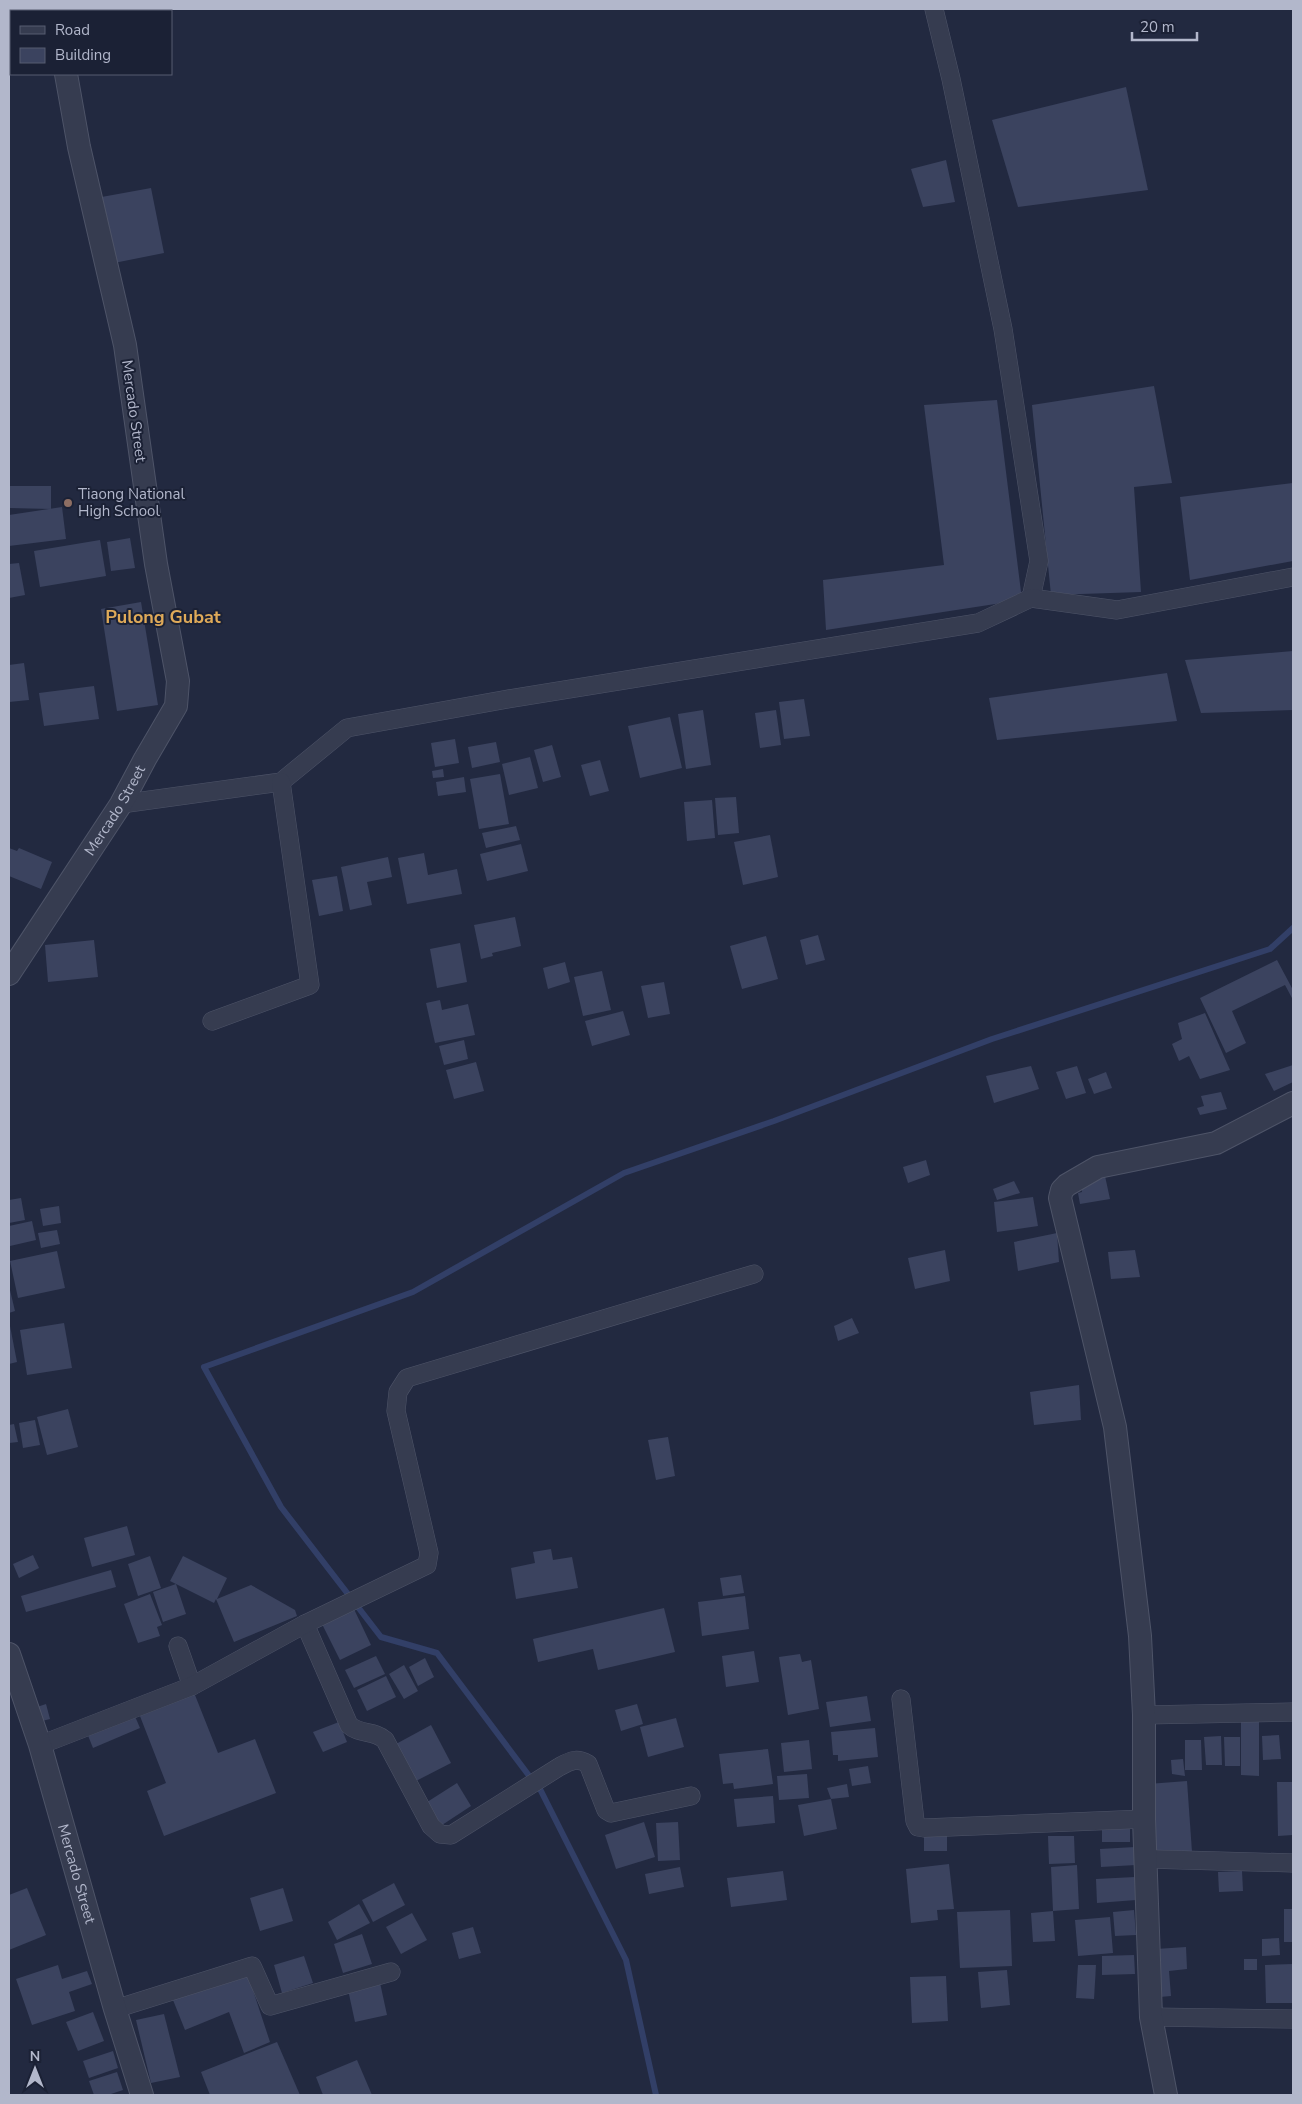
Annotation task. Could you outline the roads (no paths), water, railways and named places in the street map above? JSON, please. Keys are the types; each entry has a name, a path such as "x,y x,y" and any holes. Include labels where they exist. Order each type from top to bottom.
{"street":[{"path":"934,9 951,79 1003,329 1039,561 1031,598"},
{"name":"Mercado Street","path":"9,974 121,804 176,706 178,681 156,564 125,345 78,147 66,75"},
{"path":"121,804 281,782 347,728 567,689 978,623 1031,598 1117,610 1293,577"},
{"path":"212,1021 310,985 281,782"},
{"path":"1166,2095 1151,2017 1147,1859 1144,1819 1144,1715 1140,1636 1114,1427 1060,1198 1062,1190 1067,1185 1098,1167 1216,1143 1293,1103"},
{"path":"40,1744 192,1686 305,1624 428,1565 429,1553 396,1411 398,1392 407,1378 754,1274"},
{"path":"305,1624 349,1726 357,1732 378,1734 385,1740 431,1826 440,1834 451,1835 559,1767 574,1760 581,1760 588,1764 606,1810 611,1813 691,1796"},
{"path":"178,1646 192,1686"},
{"name":"Mercado Street","path":"9,1654 40,1744 115,2009 142,2095"},
{"path":"901,1699 915,1821 918,1827 1144,1819"},
{"path":"1144,1715 1293,1712"},
{"path":"1147,1859 1293,1863"},
{"path":"115,2009 252,1966 270,2006 391,1972"},
{"path":"1151,2017 1293,2019"}],"waterway":[{"path":"530,1777 437,1653 381,1637 281,1507 204,1367 413,1292 624,1173 774,1121 992,1039 1270,949 1293,928"},
{"path":"539,1787 626,1960 656,2095"}],"place":[{"name":"Tiaong National High School","path":"68,503"}],"district":[{"name":"Pulong Gubat","path":"163,617"}]}
